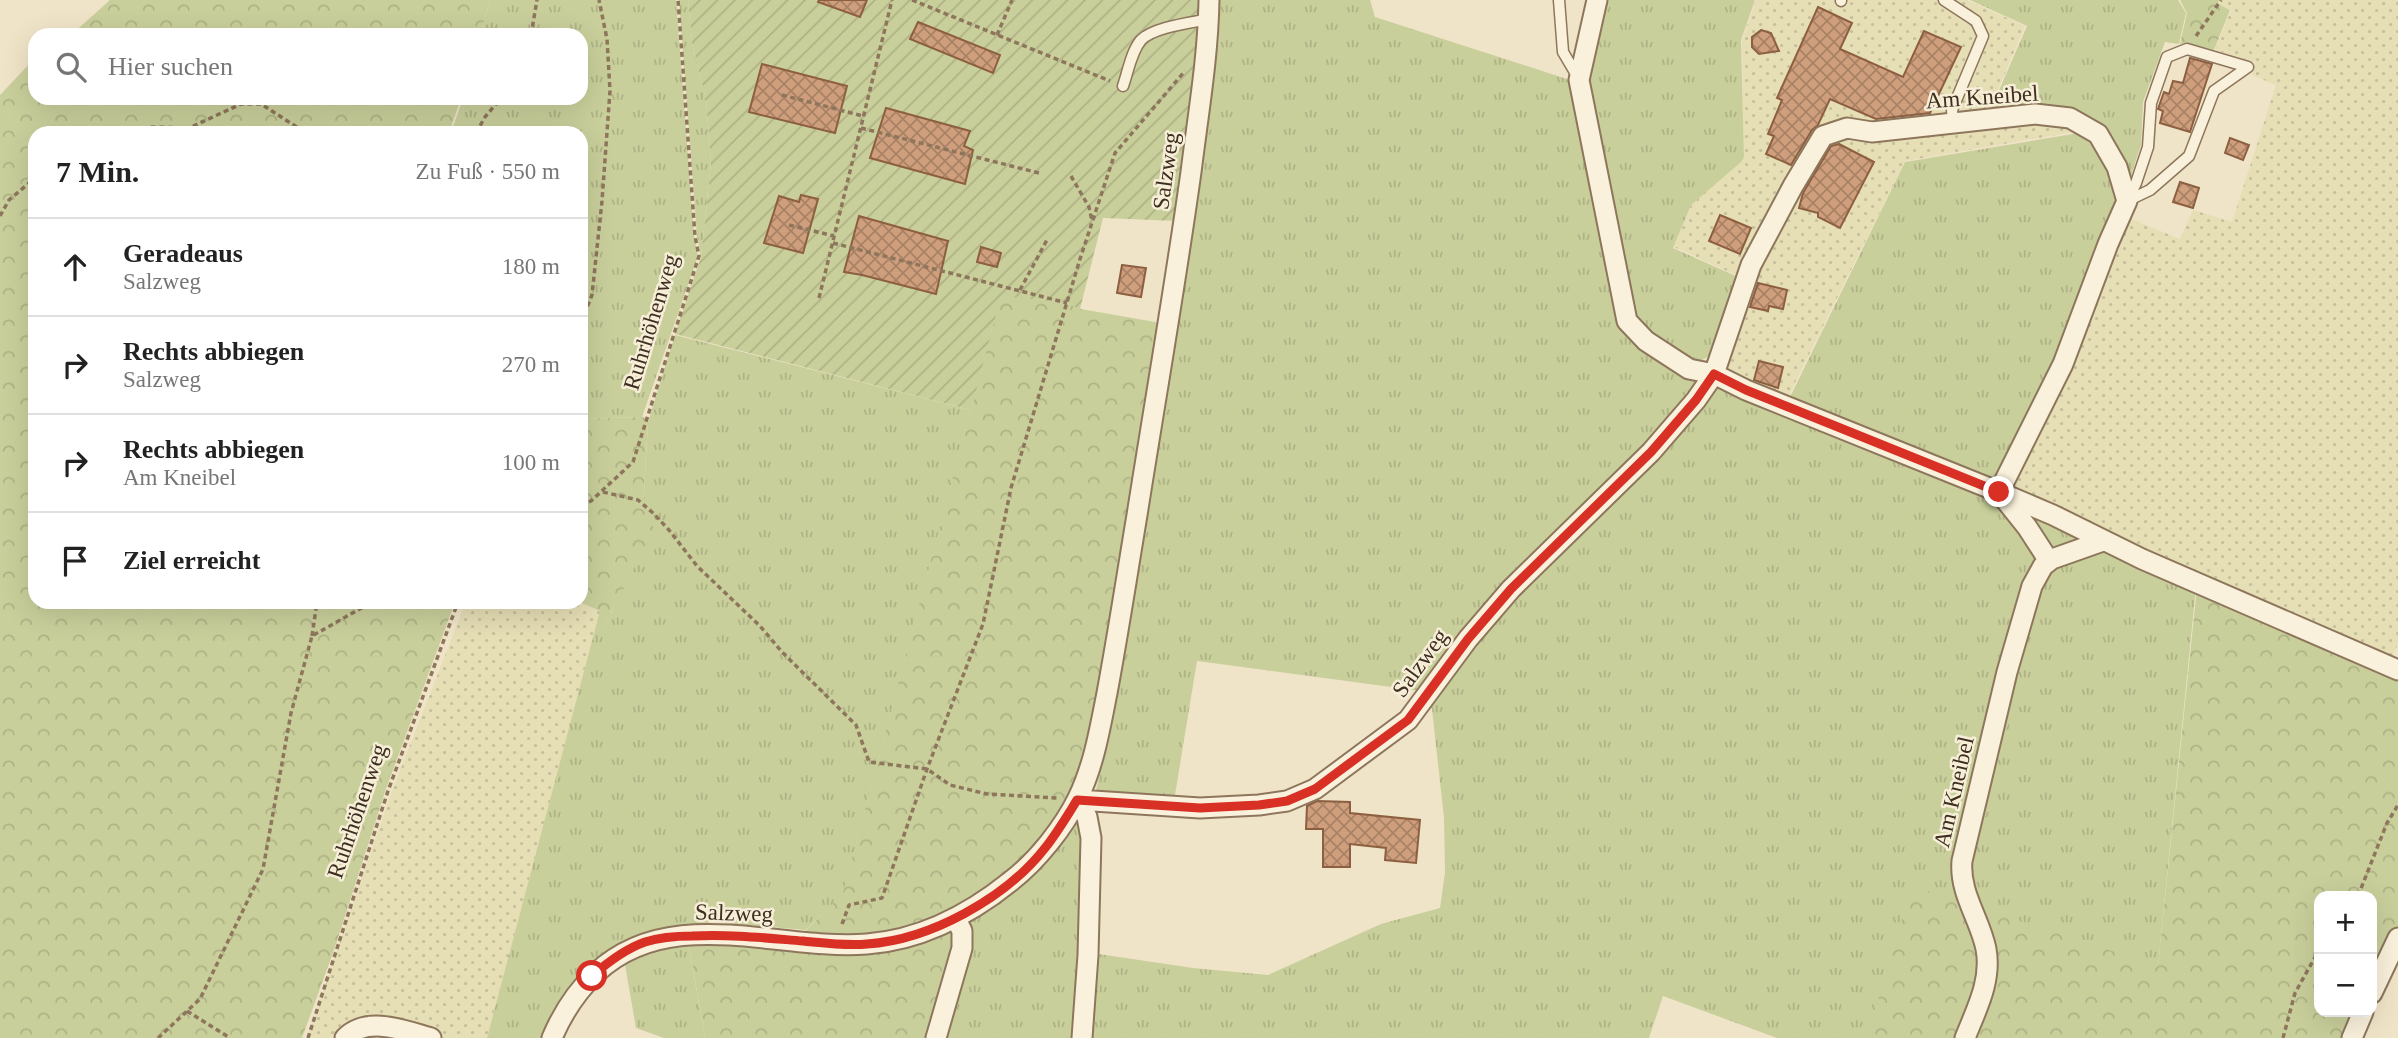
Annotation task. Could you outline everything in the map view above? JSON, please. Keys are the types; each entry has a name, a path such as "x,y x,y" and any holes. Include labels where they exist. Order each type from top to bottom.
{"street":[{"path":"1597,0 1579,80 1627,321 1646,341 1689,369 1714,374 1746,390 1999,492 2053,515 2103,541 2398,670"},
{"name":"Salzweg","path":"552,1038 572,998 608,962 643,943 663,937 725,934 834,944 866,944 899,940 956,919 1012,881 1028,866 1044,849 1077,800 1096,747 1114,655 1184,226 1205,69 1209,10"},
{"name":"Am Kneibel","path":"1714,374 1751,265 1823,136 1847,128 1872,132 2035,114 2070,118 2098,134 2117,167 2127,201"},
{"path":"1999,492 2063,364 2127,201"},
{"name":"Salzweg","path":"1077,800 1200,808 1287,801 1315,789 1408,720 1468,639 1511,589 1651,452 1696,400 1714,374"},
{"path":"1999,492 2027,527 2049,561 2061,554 2103,541"},
{"name":"Am Kneibel","path":"1965,1038 1985,988 1988,969 1986,947 1964,886 1962,860 2032,586 2043,566 2049,561"},
{"path":"1077,800 1087,817 1091,838 1088,955 1082,1038"},
{"path":"936,1038 962,948 962,932 956,919"},
{"path":"2377,982 2398,938"},
{"path":"2352,1038 2361,1017"},
{"path":"345,1038 372,1026 394,1027 431,1038"}],"lane":[{"path":"1559,0 1563,52 1579,80"},
{"path":"1944,0 1976,21 1983,36 1952,110 1953,122"},
{"path":"1123,86 1141,40 1209,10"},
{"path":"2187,49 2248,67 2214,91 2189,156 2150,190 2127,201 2148,147 2151,103 2167,57 2187,49"}],"path":[{"path":"532,28 537,0"},
{"path":"588,305 592,295 602,201 610,91 607,39 599,0"},
{"name":"Ruhrhöhenweg","path":"588,502 603,492 633,462 699,256 695,236 678,0"},
{"path":"819,298 892,0"},
{"path":"912,0 1123,86"},
{"path":"927,6 929,0"},
{"path":"997,35 1012,0"},
{"path":"2187,49 2221,0"},
{"path":"834,944 849,905 882,898 982,624 1011,488 1115,153 1183,71 1205,69"},
{"path":"782,95 863,116"},
{"path":"193,126 239,105"},
{"path":"263,105 295,126"},
{"path":"480,126 495,105"},
{"path":"860,128 1039,173"},
{"path":"1072,176 1089,207 1093,223"},
{"path":"0,216 9,200 28,184"},
{"path":"789,225 834,236"},
{"path":"1020,290 1048,238"},
{"path":"833,243 1067,303"},
{"path":"603,492 638,500 653,513 696,566 760,626 782,652 856,725 869,762 927,769 950,785 987,794 1077,800"},
{"path":"158,1038 200,999 263,869 291,713 312,636 316,609"},
{"path":"312,636 360,609"},
{"name":"Ruhrhöhenweg","path":"308,1038 388,791 455,609"},
{"path":"2360,891 2387,823 2398,805"},
{"path":"2283,1038 2295,993 2318,954"},
{"path":"187,1011 230,1038"}],"shaded area":[{"path":"1756,0 1967,0 2025,26 1989,111 2064,110 2074,132 1905,161 1787,399 1731,378 1727,366 1710,355 1738,276 1674,247 1691,205 1744,157 1742,40"},
{"path":"2219,0 2398,0 2398,645 2390,660 2003,489 2124,216 2180,239 2193,210 2232,222 2276,85 2252,75 2255,62 2215,50 2231,10 2218,4"},
{"path":"588,606 601,611 487,1038 440,1038 388,1016 330,1038 307,1038 392,791 463,609 588,609"}],"green space":[{"path":"110,0 490,0 482,28 79,28"},
{"path":"490,0 676,0 694,236 698,256 642,417 588,419 588,126 453,126 461,105 588,105 588,28 482,28"},
{"path":"679,0 688,0 692,43 706,99 711,162 701,257 697,235"},
{"path":"688,0 1203,0 1177,221 1103,218 1080,309 1067,303 1001,296 971,410 675,334 701,257 711,162 706,100 692,43"},
{"path":"1219,0 1370,0 1375,17 1567,79 1574,90 1611,299 1621,324 1630,338 1642,349 1684,374 1730,390 2001,501 2046,568 2095,546 2196,587 2158,966 1867,1038 1777,1038 1663,996 1649,1038 1086,1038 1092,953 1193,968 1268,975 1381,924 1440,908 1445,872 1444,818 1432,709 1421,691 1197,661 1174,801 1100,797 1096,791 1138,571 1214,69"},
{"path":"1605,0 1755,0 1741,40 1744,157 1691,205 1673,248 1738,277 1709,356 1697,363 1651,339 1632,314 1587,75"},
{"path":"1970,0 2178,0 2186,13 2179,44 2165,42 2143,102 2141,145 2128,184 2098,126 1990,111 2027,26"},
{"path":"2180,0 2219,0 2218,4 2230,10 2214,50 2180,44 2187,13"},
{"path":"28,65 28,105 459,105 451,126 28,126 28,609 452,609 386,789 334,950 302,1038 0,1038 0,95"},
{"path":"2085,132 2095,136 2122,200 2059,364 1993,484 1789,399 1905,162"},
{"path":"1001,295 1067,303 1081,309 1161,323 1126,564 1077,802 1009,875 950,929 961,946 934,1038 705,1038 688,940 792,945 843,893"},
{"path":"675,335 971,410 843,894 806,930 712,922 662,930 623,944 545,1038 487,1038 600,611 611,614 647,529 643,507 648,422"},
{"path":"643,417 648,421 643,507 654,529 610,615 588,606 588,419"},
{"path":"2019,510 2094,539 2050,553"},
{"path":"2197,587 2398,668 2398,933 2377,977 2377,891 2314,891 2314,1017 2358,1017 2348,1038 1867,1038 1912,886 2158,966"},
{"path":"1079,814 1082,832 1079,1038 938,1038 974,912"},
{"path":"688,941 705,1038 664,1038 636,1028 624,959"}],"building":[{"path":"867,0 860,17 818,2"},
{"path":"1818,7 1852,23 1840,49 1903,77 1924,31 1961,47 1930,113 1876,119 1830,99 1818,125 1812,130 1791,165 1766,154 1774,136 1768,134 1782,100 1777,98"},
{"path":"918,22 1000,55 993,73 910,39"},
{"path":"1761,30 1771,33 1779,51 1759,54 1752,47 1752,37"},
{"path":"2190,58 2212,64 2190,132 2160,123 2163,111 2158,109 2164,92 2169,94 2173,81 2183,83"},
{"path":"762,64 847,86 835,133 749,112"},
{"path":"886,108 970,131 964,146 973,150 965,184 870,158"},
{"path":"2230,138 2249,145 2243,160 2225,153"},
{"path":"1839,144 1874,162 1840,228 1818,217 1818,213 1799,208 1803,193 1831,146"},
{"path":"2180,182 2199,188 2193,208 2173,202"},
{"path":"801,195 818,199 803,253 764,243 779,196 799,202"},
{"path":"1720,215 1751,228 1740,254 1709,241"},
{"path":"859,216 948,241 936,294 844,272"},
{"path":"981,247 1001,253 997,267 977,262"},
{"path":"1122,265 1146,268 1141,297 1117,293"},
{"path":"1758,283 1787,290 1783,309 1769,306 1768,311 1750,307"},
{"path":"1759,361 1783,367 1778,388 1754,380"},
{"path":"1317,801 1350,802 1350,813 1420,820 1416,863 1385,860 1386,848 1350,844 1350,867 1323,867 1323,829 1306,829 1307,806"}],"route":[{"path":"592,976 626,951 663,937 725,934 834,944 866,944 899,940 928,930 956,919 1012,881 1044,849 1077,800 1200,808 1287,801 1315,789 1408,720 1468,639 1511,589 1651,452 1696,400 1714,374 1746,390 1999,492"}]}
